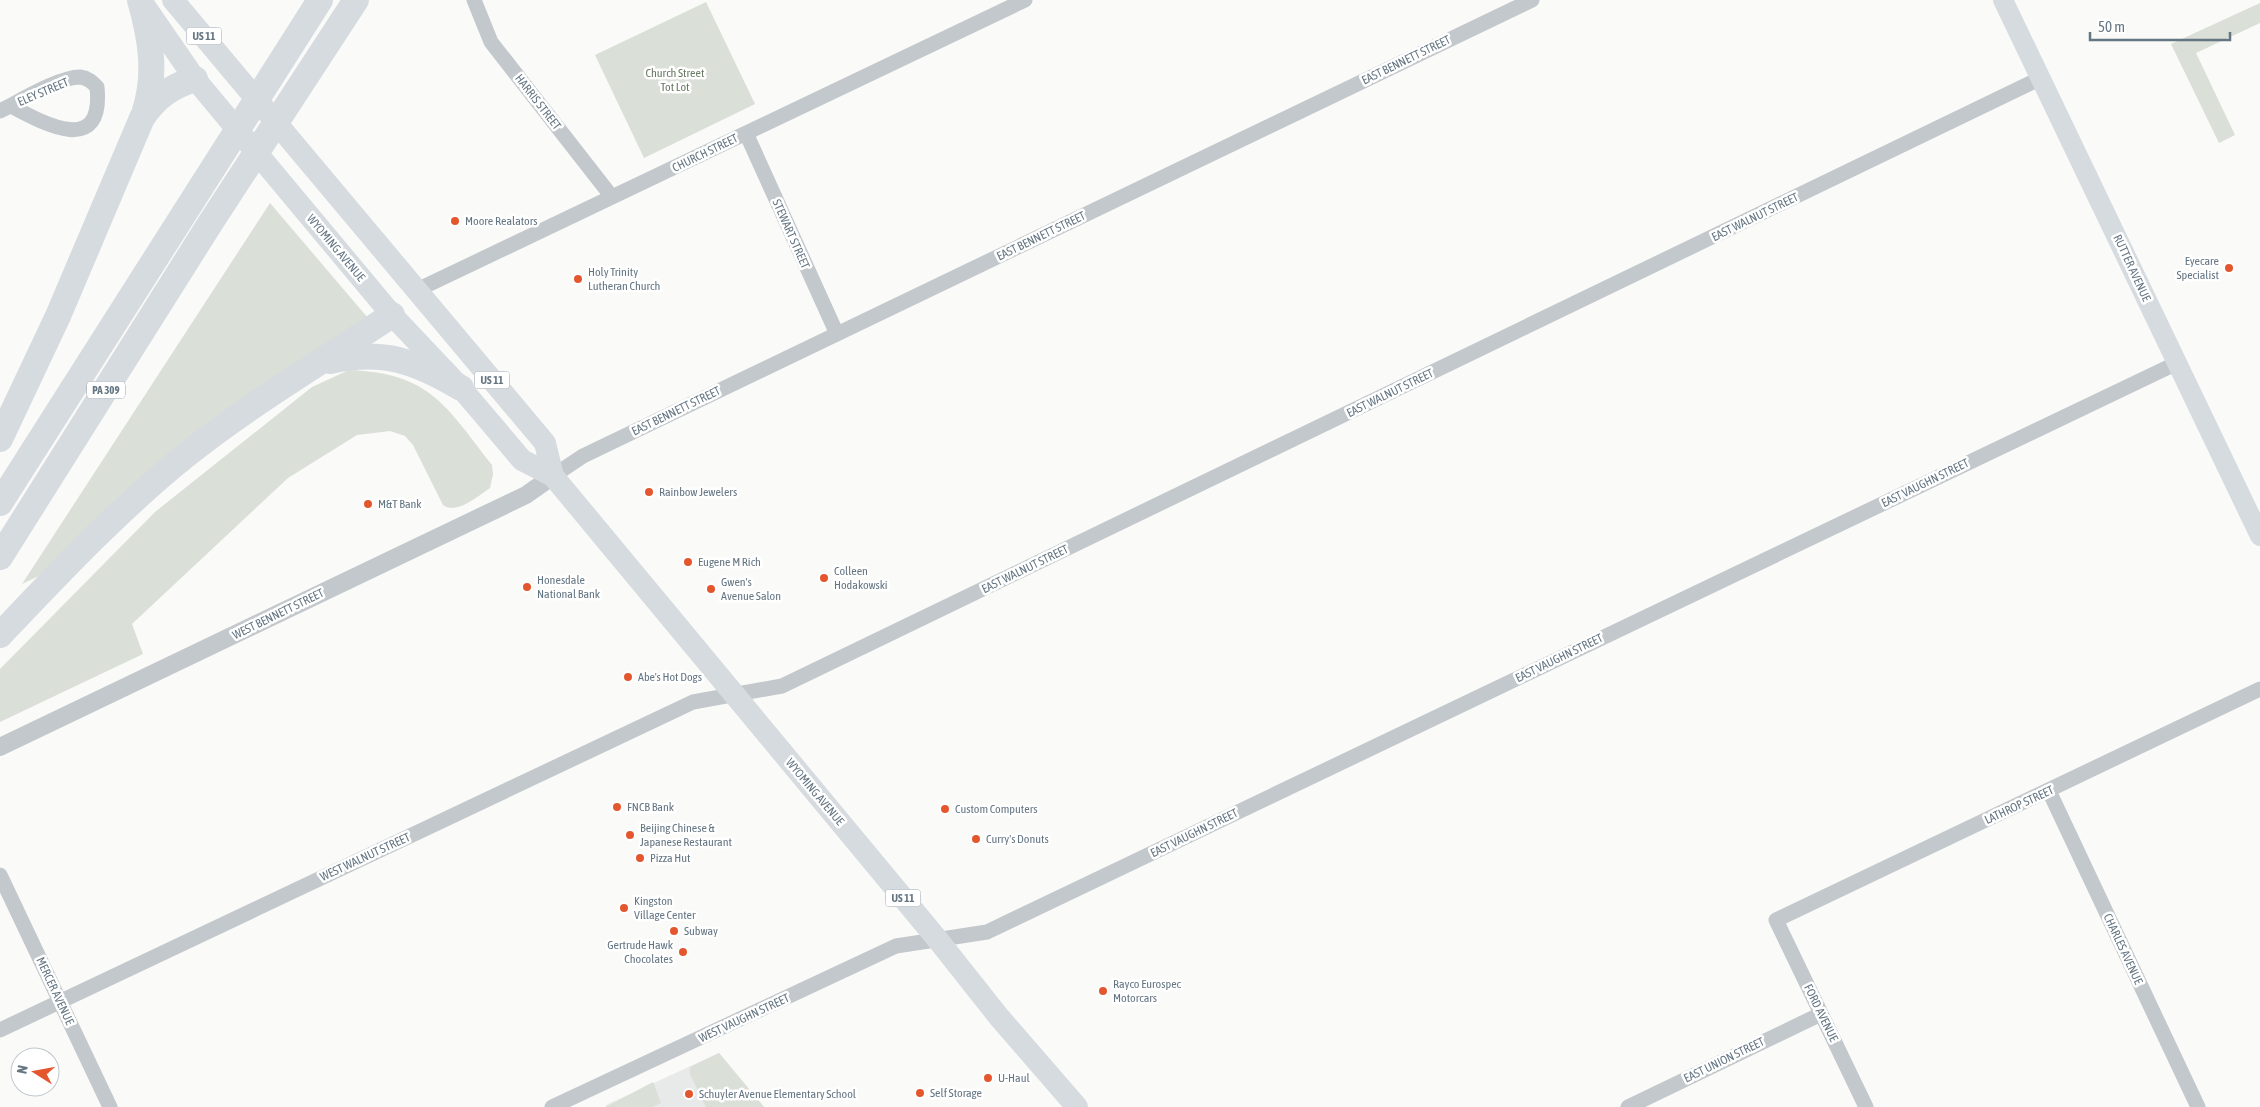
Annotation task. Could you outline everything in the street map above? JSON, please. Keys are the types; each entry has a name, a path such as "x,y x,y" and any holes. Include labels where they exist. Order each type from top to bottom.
{"highway":[{"path":"0,438 58,316 142,118 150,90 152,63 149,32 140,0"},
{"name":"PA 309","path":"0,503 320,0"},
{"name":"PA 309","path":"0,557 211,222 356,0"},
{"path":"142,118 151,105 169,89 196,79"},
{"path":"0,635 79,552 153,482 223,427 392,315"},
{"path":"319,364 358,356 390,357 416,364 461,388"}],"main road":[{"name":"WYOMING AVENUE","path":"140,0 196,79 392,315 461,388 522,460 553,476 938,940 999,1017 1077,1107"},
{"name":"WYOMING AVENUE","path":"172,0 236,73 544,443 553,476"},
{"name":"RUTTER AVENUE","path":"2003,0 2260,536"},
{"path":"196,79 236,73"},
{"name":"CHURCH STREET","path":"392,315 417,290"}],"street":[{"name":"HARRIS STREET","path":"474,0 491,42 612,197"},
{"name":"CHURCH STREET","path":"417,290 1025,0"},
{"name":"EAST BENNETT STREET","path":"553,476 583,456 1532,0"},
{"name":"ELEY STREET","path":"80,77 89,79 97,87 96,116 89,125 76,130 43,122 6,108 63,81 80,77"},
{"name":"EAST WALNUT STREET","path":"734,695 782,686 2041,78"},
{"name":"STEWART STREET","path":"746,133 837,334"},
{"name":"EAST VAUGHN STREET","path":"938,940 987,932 2177,363"},
{"name":"WEST BENNETT STREET","path":"0,747 526,495 553,476"},
{"name":"LATHROP STREET","path":"1776,920 2260,689"},
{"name":"WEST WALNUT STREET","path":"0,1030 688,704 734,695"},
{"name":"CHARLES AVENUE","path":"2049,791 2198,1107"},
{"name":"MERCER AVENUE","path":"0,875 110,1107"},
{"name":"FORD AVENUE","path":"1776,920 1866,1107"},
{"name":"WEST VAUGHN STREET","path":"552,1107 582,1101 896,946 938,940"},
{"name":"EAST UNION STREET","path":"1628,1107 1821,1014"}],"shaded area":[{"path":"719,1053 764,1107 605,1107 606,1105"}],"green space":[{"name":"Church Street Tot Lot","path":"706,2 755,104 644,158 595,55"},
{"path":"2260,3 2260,23 2196,53 2235,135 2219,143 2171,44"},
{"path":"270,203 368,318 41,575 22,584"},
{"path":"349,370 399,378 418,386 434,396 462,426 492,465 493,474 490,488 474,500 461,506 455,508 443,505 413,445 405,436 390,431 357,435 288,478 132,624 143,654 0,722 0,669 155,512 312,387"},
{"path":"719,1053 764,1107 706,1107 690,1074 690,1067"},
{"path":"653,1082 661,1103 652,1107 606,1107"}],"place":[{"name":"Moore Realators","path":"455,221"},
{"name":"Eyecare Specialist","path":"2229,268"},
{"name":"Holy Trinity Lutheran Church","path":"578,279"},
{"name":"Rainbow Jewelers","path":"649,492"},
{"name":"M&T Bank","path":"368,504"},
{"name":"Eugene M Rich","path":"688,562"},
{"name":"Colleen Hodakowski","path":"824,578"},
{"name":"Honesdale National Bank","path":"527,587"},
{"name":"Gwen's Avenue Salon","path":"711,589"},
{"name":"Abe's Hot Dogs","path":"628,677"},
{"name":"FNCB Bank","path":"617,807"},
{"name":"Custom Computers","path":"945,809"},
{"name":"Beijing Chinese & Japanese Restaurant","path":"630,835"},
{"name":"Curry's Donuts","path":"976,839"},
{"name":"Pizza Hut","path":"640,858"},
{"name":"Kingston Village Center","path":"624,908"},
{"name":"Subway","path":"674,931"},
{"name":"Gertrude Hawk Chocolates","path":"683,952"},
{"name":"Rayco Eurospec Motorcars","path":"1103,991"},
{"name":"U-Haul","path":"988,1078"},
{"name":"Self Storage","path":"920,1093"},
{"name":"Schuyler Avenue Elementary School","path":"689,1094"}]}
